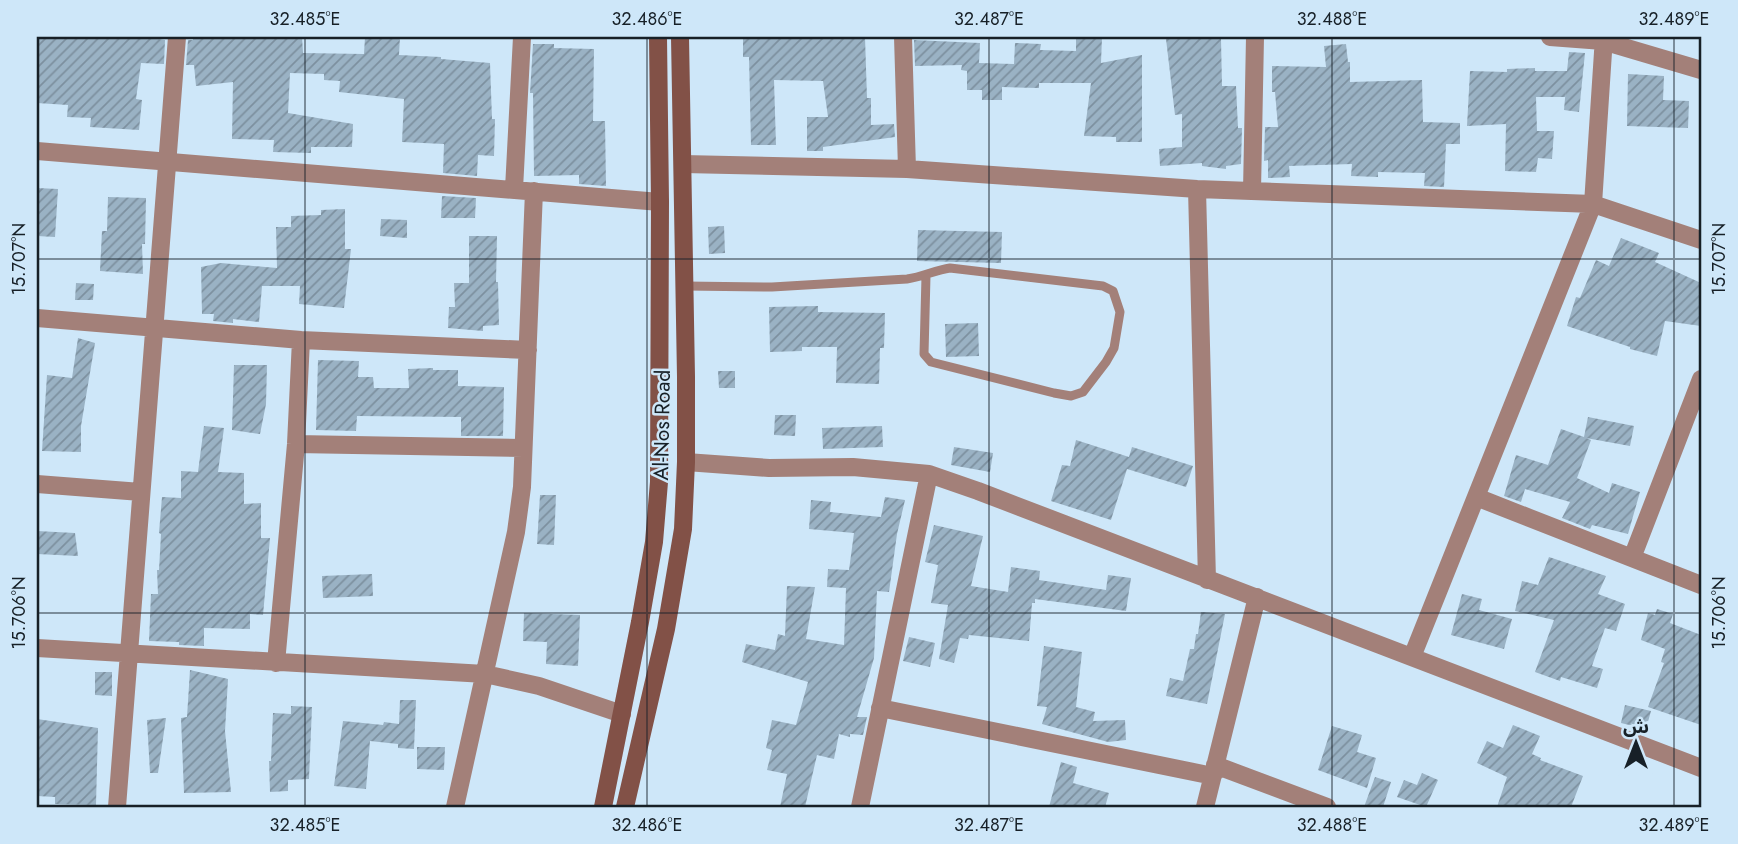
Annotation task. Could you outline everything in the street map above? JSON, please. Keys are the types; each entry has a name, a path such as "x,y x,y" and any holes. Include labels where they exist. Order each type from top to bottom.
{"main road":[{"name":"Al-Nos Road","path":"603,807 643,608 657,506 660,202 657,37"},
{"name":"Al-Nos Road","path":"625,807 666,629 682,529 686,462 680,37"}],"street":[{"path":"117,807 177,37"},
{"path":"514,189 522,37"},
{"path":"903,37 907,169"},
{"path":"1252,191 1255,37"},
{"path":"1550,37 1604,39 1701,70"},
{"path":"1412,657 1593,204 1604,39"},
{"path":"37,151 660,202"},
{"path":"682,164 907,169 1198,189 1593,204 1701,240"},
{"path":"1198,189 1207,580"},
{"path":"455,807 516,532 523,449 534,191"},
{"path":"37,318 301,340 528,349"},
{"path":"276,663 296,444 301,340"},
{"path":"1632,558 1694,418 1701,380"},
{"path":"296,444 523,449"},
{"path":"686,462 768,468 853,467 929,474 1701,768"},
{"path":"860,807 929,474"},
{"path":"37,484 141,492"},
{"path":"1476,497 1701,586"},
{"path":"1205,807 1257,597"},
{"path":"37,648 485,674 539,686 622,713"},
{"path":"880,708 1214,771 1327,807"}],"lane":[{"path":"685,286 772,287 926,276 936,270 950,268 1103,286 1113,291 1120,312 1114,348 1083,392 1072,396 931,362 924,355 926,276"}],"building":[{"path":"37,37 144,37 165,40 164,64 141,63 136,99 142,100 139,130 90,127 91,118 67,117 68,105 37,103"},
{"path":"193,37 302,37 303,53 364,54 365,37 400,37 399,55 490,63 492,119 495,119 494,156 478,155 477,176 443,173 444,144 402,142 404,99 339,92 340,81 324,80 324,74 290,73 288,113 353,124 352,147 311,147 311,153 273,152 274,140 232,139 233,82 196,86 194,65 186,65 188,40 193,40"},
{"path":"743,37 865,37 867,98 871,98 871,125 894,124 895,137 823,147 823,151 807,151 807,117 828,117 823,81 774,80 776,145 751,145 749,57 743,57"},
{"path":"1076,37 1102,37 1101,63 1142,55 1142,142 1116,142 1116,137 1084,136 1091,83 1039,83 1039,88 1002,87 1002,100 982,100 982,90 967,90 967,71 961,70 962,65 915,66 914,40 980,43 979,63 1014,64 1015,43 1041,44 1040,50 1076,51"},
{"path":"1166,39 1221,39 1222,86 1236,86 1238,128 1242,128 1241,164 1226,166 1226,169 1202,166 1202,163 1160,166 1159,149 1182,147 1182,114 1175,115"},
{"path":"533,44 554,44 554,48 594,49 593,121 605,121 606,186 579,184 579,175 534,176 533,93 530,93"},
{"path":"1346,44 1350,82 1422,80 1423,122 1460,123 1460,144 1446,144 1444,187 1424,186 1425,173 1378,172 1378,177 1351,176 1352,164 1289,166 1290,177 1268,178 1268,160 1264,161 1265,127 1278,127 1275,92 1272,92 1272,66 1326,67 1324,46"},
{"path":"1569,52 1585,53 1579,112 1564,110 1566,87 1565,97 1536,97 1537,131 1554,131 1552,159 1538,158 1536,172 1505,171 1506,124 1467,126 1470,71 1507,72 1507,69 1535,68 1535,71 1567,71"},
{"path":"1628,74 1664,76 1663,100 1689,101 1688,128 1627,126"},
{"path":"37,188 58,189 55,237 37,236"},
{"path":"442,196 476,198 475,218 441,218"},
{"path":"108,197 146,198 145,244 142,244 143,274 100,271 102,231 107,231"},
{"path":"345,209 345,249 351,249 344,308 299,304 300,286 262,286 259,322 233,319 233,323 213,321 214,314 202,314 201,267 221,263 277,268 276,227 291,227 291,216 321,215 321,210"},
{"path":"381,219 407,220 407,238 380,236"},
{"path":"724,226 725,253 709,254 708,227"},
{"path":"918,230 1002,232 1001,263 917,261"},
{"path":"469,236 497,236 499,325 483,326 483,331 448,328 449,307 455,307 454,283 469,283"},
{"path":"1621,238 1659,253 1655,262 1701,283 1701,326 1665,321 1657,356 1567,326 1576,297 1580,298 1596,260 1609,266"},
{"path":"76,283 94,284 93,300 75,300"},
{"path":"818,306 818,312 885,313 879,384 836,383 837,347 802,347 802,351 770,352 769,307"},
{"path":"978,323 979,356 946,357 945,324"},
{"path":"78,338 95,343 81,426 81,452 42,451 47,375 72,378"},
{"path":"318,360 359,361 358,377 373,377 374,388 409,388 408,369 433,368 458,370 458,386 504,387 503,436 461,436 461,417 357,416 356,431 316,430"},
{"path":"234,365 267,365 266,404 260,434 232,430"},
{"path":"718,371 735,371 735,388 719,388"},
{"path":"775,415 796,415 795,436 774,435"},
{"path":"1588,417 1634,426 1630,446 1586,438 1591,440 1577,478 1609,493 1612,483 1640,492 1628,534 1592,525 1590,529 1562,518 1570,502 1525,489 1521,502 1504,496 1516,455 1548,465 1561,429 1584,437"},
{"path":"204,426 224,428 218,472 244,473 244,504 261,503 261,538 270,538 263,615 250,614 250,629 204,628 204,646 149,641 151,594 158,594 162,497 181,498 181,471 198,472"},
{"path":"882,426 883,447 823,449 822,428"},
{"path":"1076,440 1129,457 1132,447 1193,466 1186,487 1127,469 1111,520 1051,501 1062,465 1070,466"},
{"path":"954,447 993,453 990,472 951,465"},
{"path":"540,495 556,495 554,545 537,544"},
{"path":"885,497 905,500 889,592 877,591 874,658 857,717 867,717 863,735 850,734 850,737 839,734 834,759 817,755 805,807 780,807 787,774 767,770 772,750 766,748 772,720 796,725 808,682 742,662 746,644 775,650 778,634 785,636 787,586 815,587 806,639 844,645 846,588 827,587 828,569 849,570 854,533 809,529 811,500 831,502 830,512 881,517"},
{"path":"934,525 983,536 971,586 1008,592 1011,567 1040,571 1039,580 1106,590 1108,575 1131,578 1126,611 1035,599 1035,603 1032,603 1029,641 969,635 968,639 960,638 954,663 939,659 948,605 931,603 938,565 925,562"},
{"path":"37,531 75,533 78,556 37,554"},
{"path":"1549,557 1606,576 1598,594 1625,604 1616,631 1605,628 1592,666 1603,669 1597,688 1561,677 1560,681 1535,672 1554,620 1515,611 1522,581 1538,585"},
{"path":"372,574 373,596 323,598 322,576"},
{"path":"1462,594 1482,599 1479,610 1512,619 1504,649 1451,635"},
{"path":"1657,609 1673,614 1670,623 1701,635 1701,725 1648,707 1664,663 1661,662 1665,649 1641,640 1648,613 1655,615"},
{"path":"1201,612 1225,614 1207,704 1166,696 1170,678 1183,681 1190,649 1194,649 1198,634"},
{"path":"524,613 580,615 578,666 546,664 547,642 523,641"},
{"path":"909,637 935,643 930,667 903,661"},
{"path":"1044,646 1082,652 1076,707 1095,712 1093,721 1125,720 1126,740 1108,742 1042,724 1047,707 1037,706"},
{"path":"190,670 228,679 225,731 231,792 184,793 181,718 187,717"},
{"path":"95,672 112,672 112,696 95,695"},
{"path":"400,700 416,700 414,749 370,741 366,789 334,786 343,721 399,724"},
{"path":"1625,705 1651,711 1646,729 1621,723"},
{"path":"291,706 312,707 309,779 288,780 288,791 270,792 269,761 273,713 291,714"},
{"path":"166,718 158,773 150,773 147,720"},
{"path":"37,719 98,728 96,805 55,804 55,797 37,796"},
{"path":"1513,725 1540,736 1532,754 1541,758 1540,760 1583,776 1571,807 1497,807 1507,777 1477,763 1487,741 1503,748"},
{"path":"1332,726 1362,735 1357,752 1376,758 1367,788 1318,770"},
{"path":"417,747 445,747 444,770 417,769"},
{"path":"1061,762 1077,767 1073,783 1109,793 1105,807 1049,807"},
{"path":"1422,773 1438,780 1426,807 1397,797 1404,780 1417,785"},
{"path":"1375,777 1391,782 1383,807 1364,807"}]}
